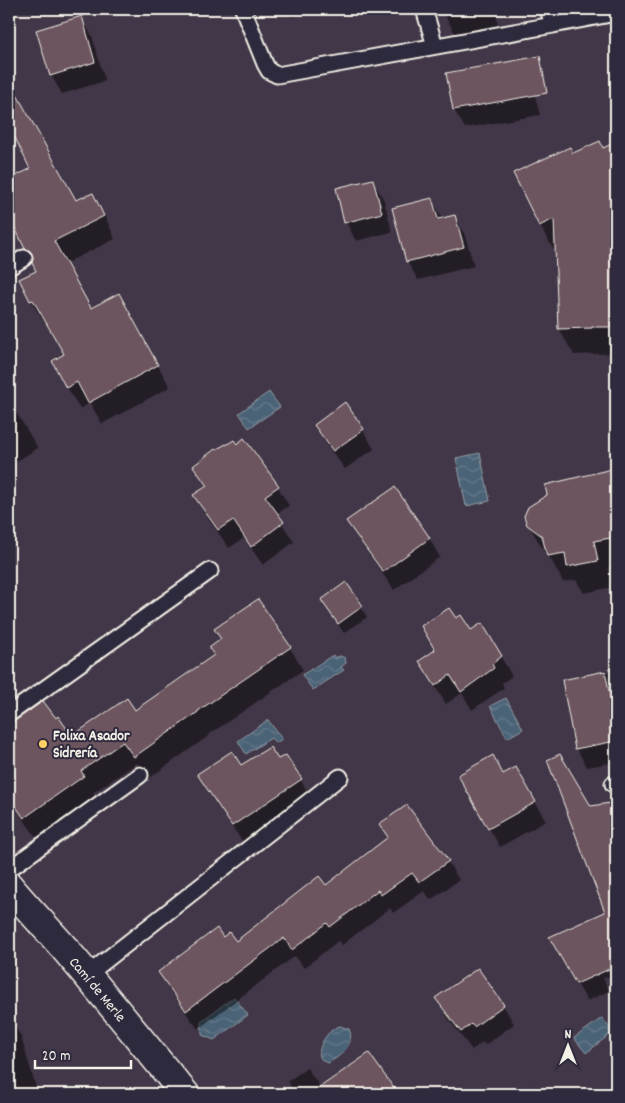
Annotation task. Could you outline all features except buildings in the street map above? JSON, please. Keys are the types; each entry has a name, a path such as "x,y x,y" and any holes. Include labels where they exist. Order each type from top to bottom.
{"street":[{"name":"Camí de Merle","path":"9,886 87,975 185,1094"}],"lane":[{"path":"243,9 265,64 269,71 277,75 616,13"},
{"path":"424,9 435,46"},
{"path":"548,9 553,25"},
{"path":"9,267 24,258"},
{"path":"9,714 210,570"},
{"path":"9,870 140,775"},
{"path":"87,975 340,777"}],"water":[{"path":"269,392 280,407 249,428 239,413"},
{"path":"480,453 490,501 466,506 456,458"},
{"path":"333,655 335,658 340,656 345,658 346,663 341,667 344,670 313,690 302,675"},
{"path":"506,698 523,729 507,738 490,706"},
{"path":"268,720 282,739 276,743 271,738 246,754 238,741"},
{"path":"234,997 248,1015 214,1040 202,1035 201,1021"},
{"path":"602,1018 613,1032 586,1053 574,1038"},
{"path":"340,1026 349,1029 351,1035 349,1045 342,1054 328,1063 323,1061 319,1053 322,1042 333,1029"}],"place":[{"name":"Folixa Asador Sidrería","path":"43,744"}]}
